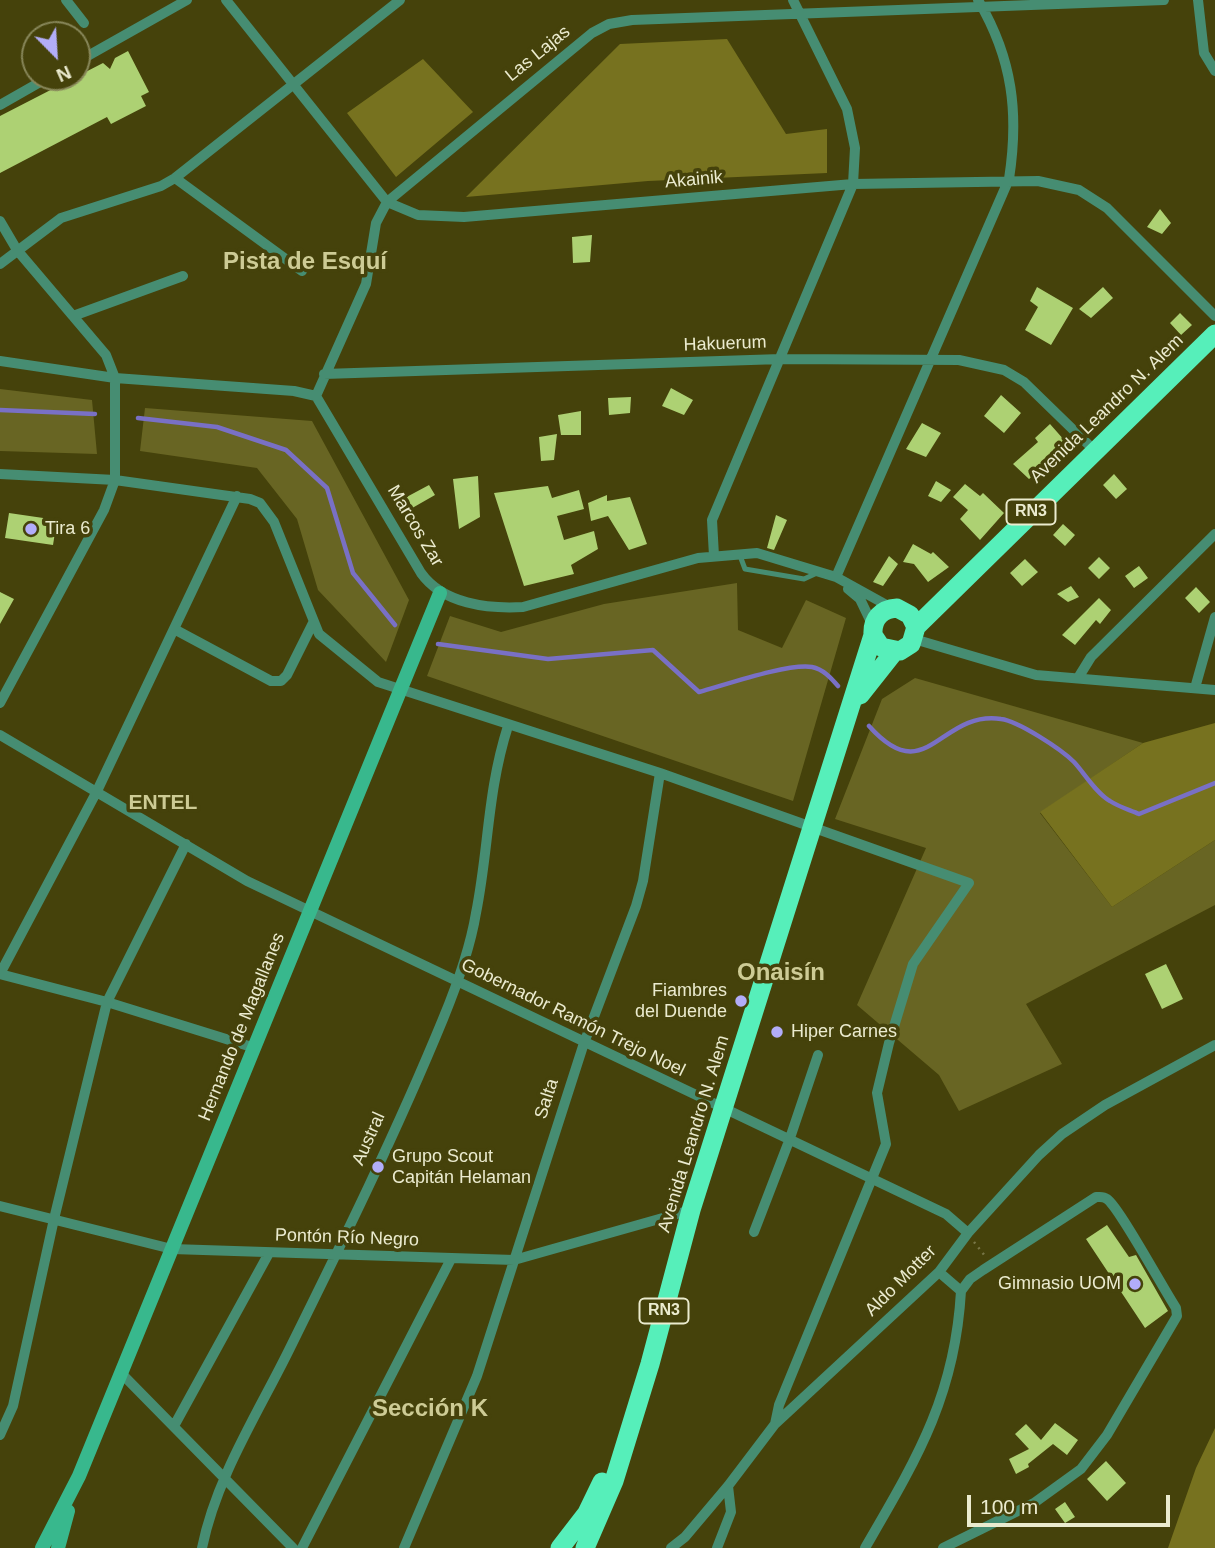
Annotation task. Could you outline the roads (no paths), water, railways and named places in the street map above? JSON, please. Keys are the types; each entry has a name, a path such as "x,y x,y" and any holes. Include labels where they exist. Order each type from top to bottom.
{"highway":[{"name":"Avenida Leandro N. Alem","path":"850,710 880,666 894,652 906,649 907,621 967,573 1215,334"},
{"name":"Avenida Leandro N. Alem","path":"585,1548 601,1517 635,1411 691,1210 873,631 881,613 907,621"},
{"path":"873,631 881,647 894,652"},
{"name":"Avenida Leandro N. Alem","path":"561,1548 587,1513 635,1411"}],"main road":[{"name":"Hernando de Magallanes","path":"42,1548 79,1476 440,593"},
{"name":"Hernando de Magallanes","path":"58,1548 79,1476"}],"street":[{"path":"66,0 82,21"},
{"path":"91,54 187,0"},
{"name":"Akainik","path":"226,0 387,202 418,215 464,217 853,184 1009,179 1059,184 1093,198 1215,316"},
{"path":"0,264 61,218 160,186 175,178 400,0"},
{"path":"714,555 712,520 853,184 853,128 802,14 793,0"},
{"name":"Las Lajas","path":"316,396 366,284 376,223 387,202 592,33 609,24 632,20 981,4 1164,0"},
{"path":"1198,0 1204,53 1215,71"},
{"path":"836,577 1009,179 1015,139 1015,107 1002,54 981,4"},
{"path":"0,105 24,91"},
{"path":"175,178 302,271"},
{"path":"0,221 17,250 106,355 115,378 115,480 104,510 0,703"},
{"path":"73,316 183,276"},
{"name":"Hakuerum","path":"324,374 781,359 978,362 1004,370 1024,382 1094,450"},
{"path":"0,361 115,378 229,385 316,396"},
{"name":"Marcos Zar","path":"316,396 421,573 440,593 491,607 523,607 621,578 714,555 739,553 775,557 836,577 907,621 1011,670 1215,690"},
{"path":"0,474 115,480 237,496 260,503 274,522 319,634 369,676 402,691 812,825 969,883 914,964 889,1043 877,1093 886,1144 779,1405 775,1424"},
{"path":"237,496 97,791 0,974 107,1002 255,1048"},
{"path":"1078,678 1091,657 1215,534"},
{"name":"Marcos Zar","path":"836,577 859,599 873,631"},
{"path":"1195,688 1215,617"},
{"path":"174,629 271,681 281,681 287,675 313,623"},
{"name":"Austral","path":"202,1548 207,1521 225,1478 335,1256 443,1019 476,915 488,809 496,763 508,726"},
{"name":"Gobernador Ramón Trejo Noel","path":"0,735 247,881 312,909 584,1043 946,1214 968,1233"},
{"name":"Salta","path":"404,1548 477,1376 584,1043 643,881 660,774"},
{"path":"0,1434 13,1406 54,1220 107,1002 186,844"},
{"name":"Aldo Motter","path":"671,1548 685,1537 728,1486 775,1424 939,1272 968,1233 1062,1134 1105,1105 1215,1045"},
{"path":"754,1231 789,1141 818,1055"},
{"path":"865,1548 920,1453 941,1401 959,1329 961,1291 970,1279 1096,1198 1108,1199 1176,1308 1177,1315 1107,1435 1081,1469 1034,1503 943,1548"},
{"name":"Pontón Río Negro","path":"0,1206 172,1249 514,1260 691,1210"},
{"path":"174,1426 269,1253"},
{"path":"302,1548 451,1259"},
{"path":"939,1272 961,1291"},
{"path":"121,1373 293,1548"},
{"path":"717,1548 731,1513 728,1486"}],"lane":[{"path":"739,553 745,569 804,579 820,572"}],"waterway":[{"path":"0,410 95,414"},
{"path":"138,418 217,427 286,450 327,488 353,573 395,625"},
{"path":"438,644 548,659 653,650 699,692 773,671 801,667 820,670 838,686"},
{"path":"869,726 889,744 905,751 920,750 962,725 980,719 1008,721 1039,736 1068,757 1105,798 1139,814 1215,783"}],"place":[{"name":"Tira 6","path":"31,529"},
{"name":"Fiambres del Duende","path":"741,1001"},
{"name":"Hiper Carnes","path":"777,1032"},
{"name":"Grupo Scout Capitán Helaman","path":"378,1167"},
{"name":"Gimnasio UOM","path":"1135,1284"}],"district":[{"name":"Pista de Esquí","path":"305,262"},
{"name":"ENTEL","path":"163,803"},
{"name":"Onaisín","path":"781,973"},
{"name":"Sección K","path":"430,1409"}]}
